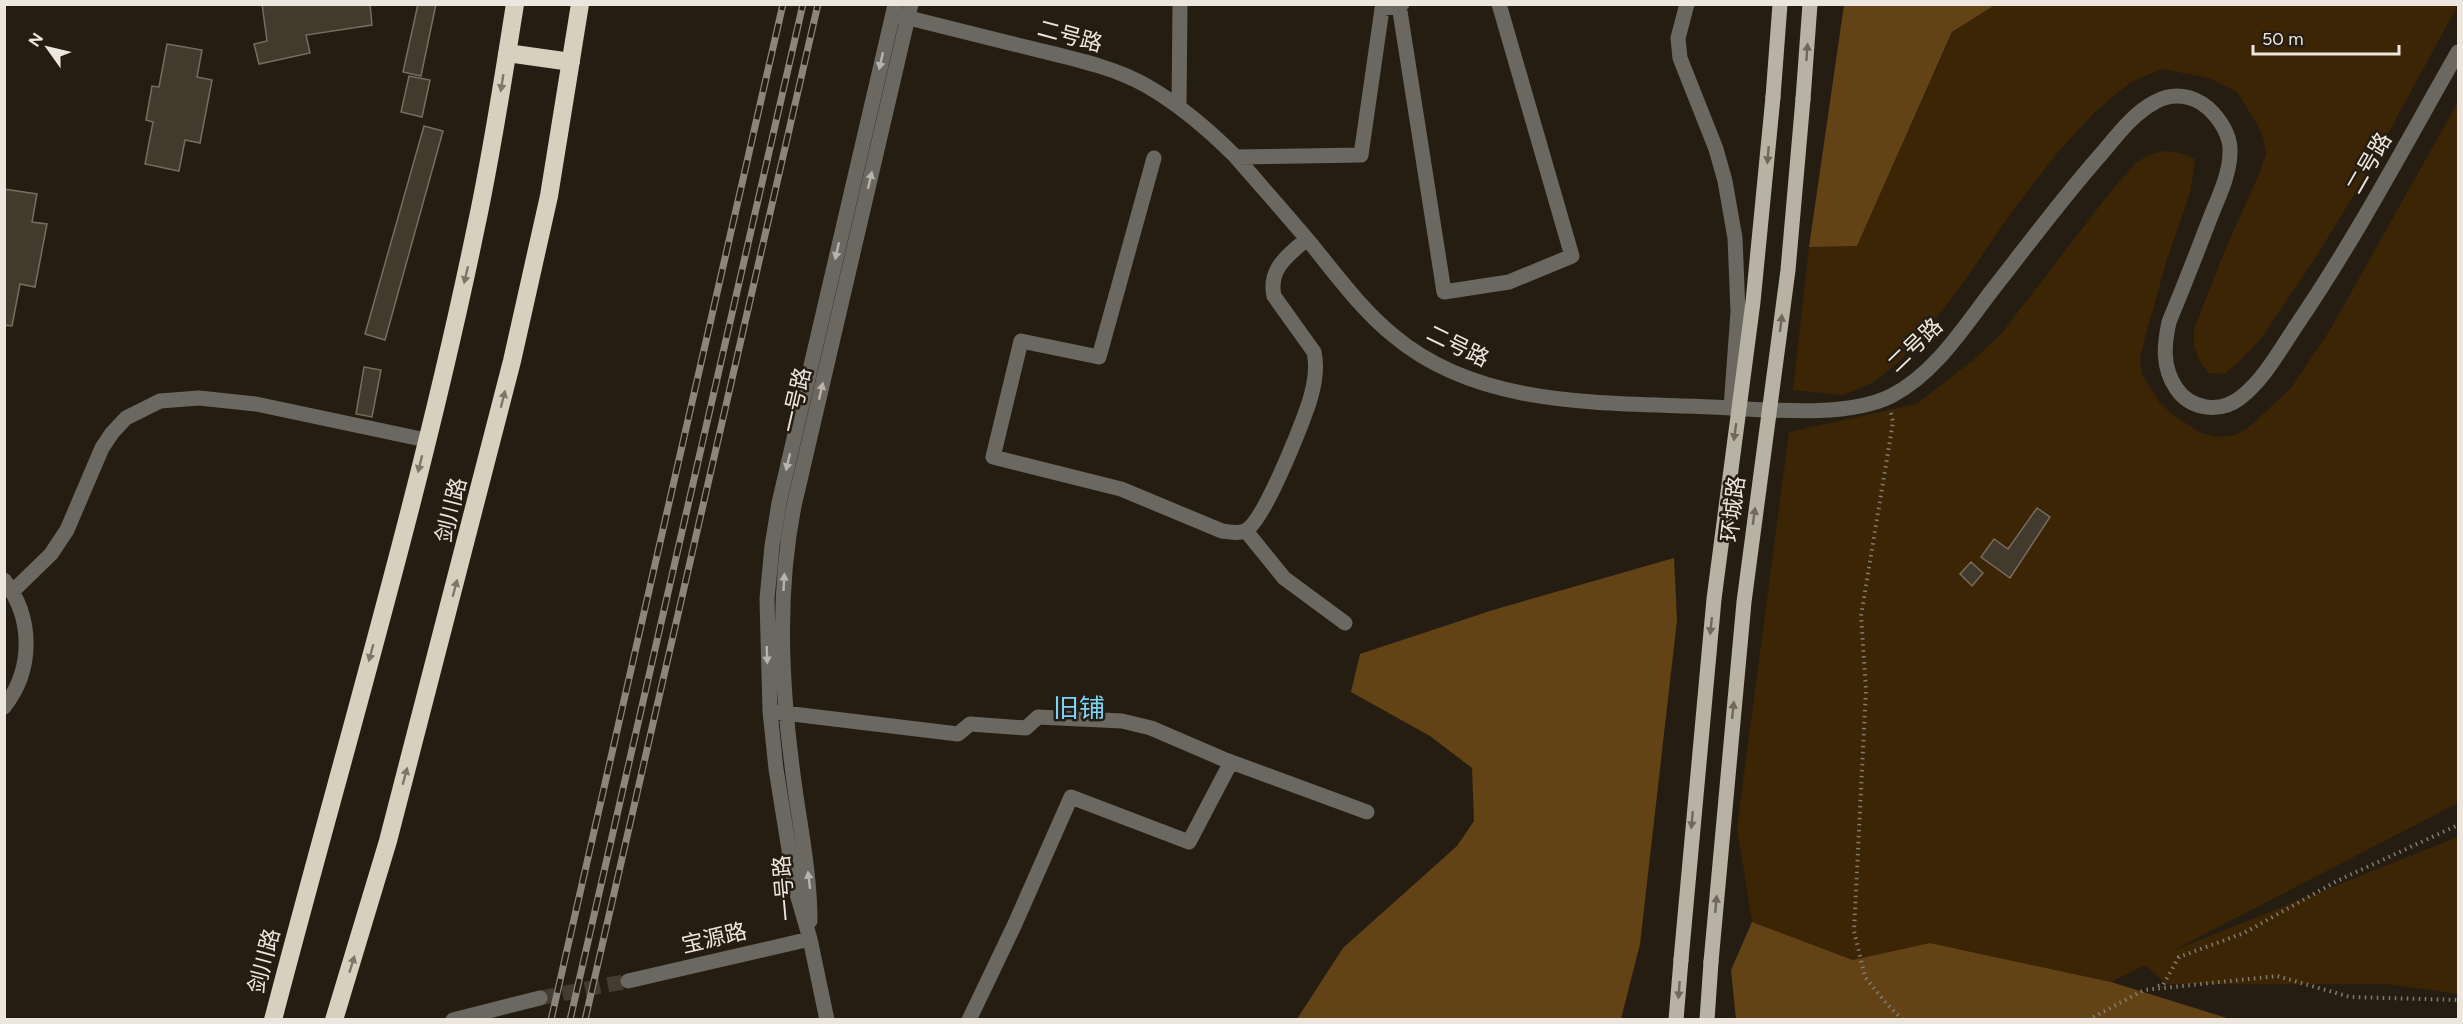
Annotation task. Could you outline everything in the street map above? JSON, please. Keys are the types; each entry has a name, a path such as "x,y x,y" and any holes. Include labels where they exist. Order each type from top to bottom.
{"highway":[{"name":"剑川路","path":"273,1020 426,440 476,229 515,4"},
{"name":"剑川路","path":"333,1020 391,830 488,459 542,230 580,4"},
{"path":"507,53 571,62"}],"main road":[{"name":"环城路","path":"1676,1020 1714,599 1753,302 1773,97 1779,4"},
{"name":"环城路","path":"1707,1020 1744,602 1786,281 1810,4"}],"street":[{"path":"1179,107 1180,4"},
{"path":"1236,157 1361,155 1382,7 1401,5 1444,292 1509,282 1572,256 1499,4"},
{"path":"1687,4 1678,38 1680,58 1716,149 1725,181 1735,238 1738,312 1731,408"},
{"name":"二号路","path":"894,9 909,11 1116,72 1146,85 1179,107 1216,137 1236,157 1358,301 1393,335 1431,361 1465,376 1516,393 1555,398 1731,408 1827,410 1859,407 1889,397 1910,384 1927,369 1962,330 2061,202 2120,133 2154,102 2169,96 2185,96 2201,103 2217,117 2228,138 2230,154 2219,195 2169,322 2165,343 2166,363 2176,388 2193,404 2216,408 2228,405 2240,399 2272,362 2318,294 2458,52"},
{"name":"一号路","path":"810,939 795,887 779,792 770,712 767,599 775,520 894,9"},
{"name":"一号路","path":"810,939 810,884 786,714 783,608 791,522 909,11"},
{"path":"1154,158 1100,357 1021,341 993,457 1121,489 1222,531 1236,533 1246,531 1255,521 1272,491 1309,402 1315,375 1317,363 1314,352 1274,296 1272,286 1273,276 1289,255 1307,239"},
{"path":"4,706 18,684 26,651 20,604 9,586 51,554 67,530 102,448 126,418 160,401 199,398 256,404 426,440"},
{"path":"1246,531 1284,578 1345,623"},
{"path":"770,712 958,734 970,724 1026,728 1038,717 1122,721 1151,728 1232,762 1367,812"},
{"path":"969,1020 1014,926 1071,797 1189,842 1232,762"},
{"path":"810,939 827,1020"},
{"name":"宝源路","path":"628,981 810,939"},
{"path":"453,1020 540,998"}],"path":[{"path":"1889,397 1893,422 1861,616 1866,689 1854,931 1865,977 1886,1003 1904,1020"},
{"path":"2088,1020 2144,990 2163,985 2179,957 2244,933 2337,881 2458,825"},
{"path":"2144,990 2277,976 2350,997 2458,1000"}],"shaded area":[{"path":"1844,5 1995,5 1952,32 1857,246 1809,247"},
{"path":"1995,5 2458,5 2361,183 2316,257 2260,340 2224,374 2208,373 2199,360 2194,346 2194,329 2225,250 2260,172 2266,154 2263,137 2237,92 2209,78 2162,69 2131,82 2117,93 2093,114 2058,152 2013,210 1956,293 1902,359 1874,382 1843,395 1793,390 1809,247 1857,246 1953,32"},
{"path":"2458,102 2458,803 2172,951 2458,837 2458,994 2388,984 2166,984 2145,965 2111,982 1931,943 1854,960 1752,922 1737,828 1789,432 1916,404 1972,361 2001,334 2115,186 2137,162 2151,154 2165,151 2180,153 2195,159 2190,193 2168,256 2144,341 2140,359 2142,375 2160,403 2200,433 2218,437 2235,435 2249,427 2291,388 2330,330"},
{"path":"1674,558 1677,620 1640,944 1621,1019 1297,1019 1343,948 1457,846 1474,821 1472,768 1430,736 1351,692 1360,654 1493,610"},
{"path":"1752,922 1853,960 1930,943 2111,982 2230,1019 1736,1019 1731,970"}],"building":[{"path":"262,4 370,4 372,25 306,35 310,53 259,64 254,44 267,41"},
{"path":"418,4 436,4 421,76 403,72"},
{"path":"167,44 202,50 197,77 212,80 200,143 185,140 179,171 145,164 153,122 146,120 152,86 159,87"},
{"path":"409,76 430,80 422,117 401,112"},
{"path":"424,126 443,131 385,340 365,334"},
{"path":"4,189 37,194 32,222 47,224 35,287 20,284 12,326 4,325"},
{"path":"364,367 381,370 372,417 356,414"},
{"path":"2037,508 2050,517 2010,578 1981,557 1994,539 2008,549"},
{"path":"1971,562 1983,573 1972,586 1960,574"}],"tunnel":[{"path":"540,998 628,981"}],"railway":[{"path":"551,1020 783,4"},
{"path":"570,1020 803,4"},
{"path":"585,1020 818,4"}],"district":[{"name":"旧铺","path":"1079,708"}]}
